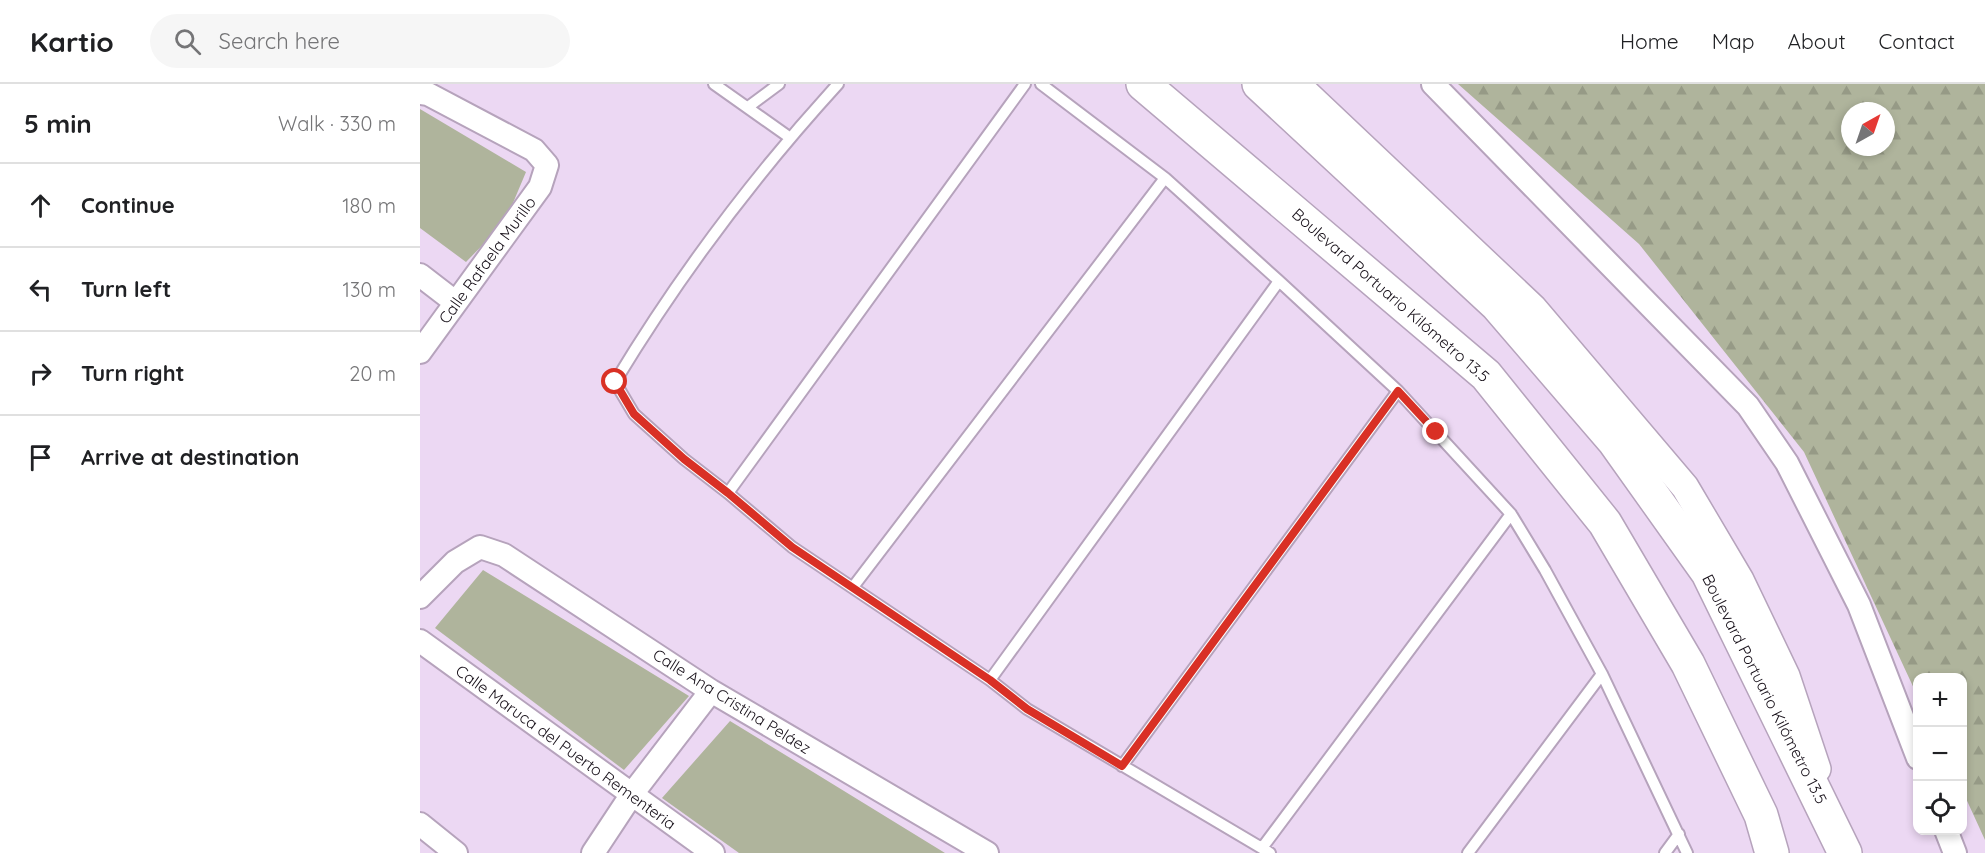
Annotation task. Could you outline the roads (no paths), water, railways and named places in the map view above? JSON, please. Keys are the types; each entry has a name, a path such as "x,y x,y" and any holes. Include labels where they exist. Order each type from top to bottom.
{"highway":[{"name":"Boulevard Portuario Kilómetro 13.5","path":"1143,84 1486,375 1605,523 1688,664 1761,815 1772,853"},
{"name":"Boulevard Portuario Kilómetro 13.5","path":"1259,84 1497,305 1614,441 1708,573 1843,846"}],"street":[{"path":"1296,84 1533,308 1685,487 1740,580 1786,675 1843,846"},
{"path":"1433,84 1748,406 1787,463 1859,605 1913,747"},
{"name":"Calle Rafaela Murillo","path":"420,93 428,94 534,150 547,165 540,187 420,352"},
{"path":"420,275 455,303"},
{"name":"Calle Ana Cristina Peláez","path":"420,597 455,562 480,547 504,555 711,692 987,853"},
{"name":"Calle Maruca del Puerto Rementeria","path":"420,641 713,853"},
{"path":"590,852 711,692"},
{"path":"420,824 456,853"},
{"path":"1948,835 1955,853"}],"lane":[{"path":"714,84 789,137"},
{"path":"748,107 779,84"},
{"path":"838,84 789,137 711,239 653,321 615,382 634,414 684,459 792,547 990,680 1027,709 1266,850 1511,514"},
{"path":"728,493 1025,84"},
{"path":"1041,84 1165,178 1279,281 1398,391 1511,514 1545,570 1602,674 1687,853"},
{"path":"853,587 1165,178"},
{"path":"990,680 1279,281"},
{"path":"1122,766 1398,391"},
{"path":"1468,853 1602,674"},
{"path":"1665,853 1679,834"}]}
